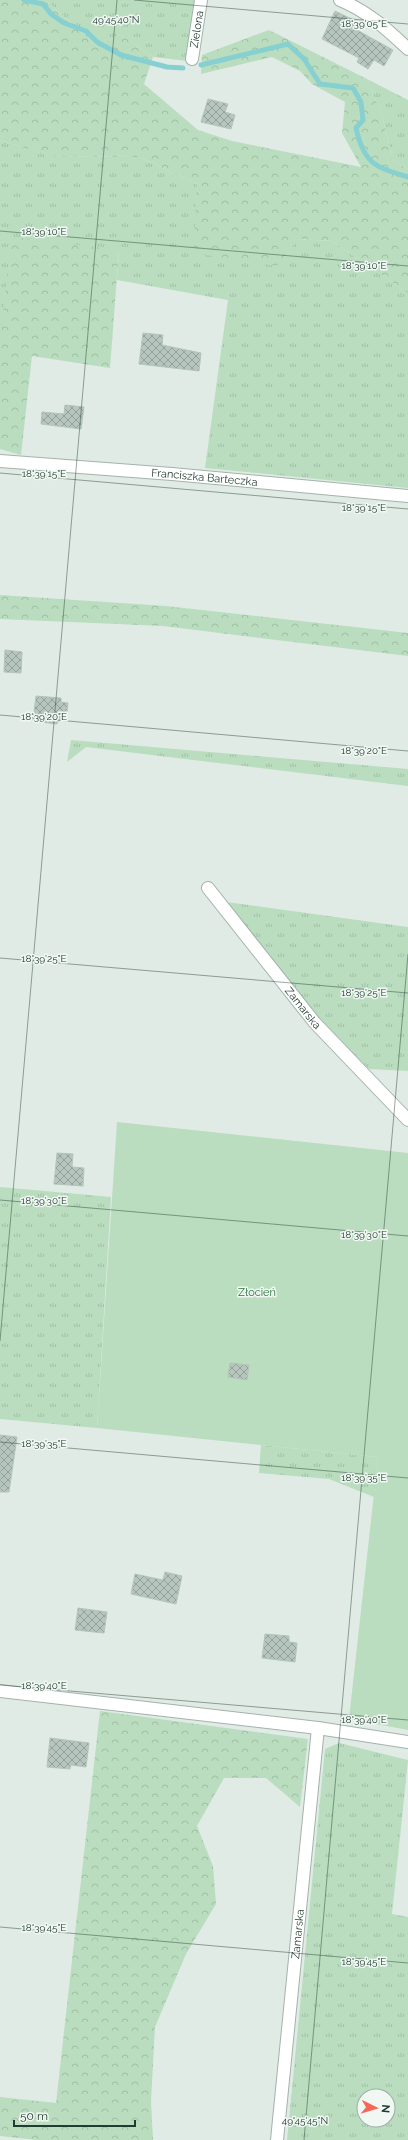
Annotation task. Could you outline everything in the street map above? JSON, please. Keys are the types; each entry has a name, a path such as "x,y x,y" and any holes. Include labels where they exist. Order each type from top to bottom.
{"street":[{"name":"Zielona","path":"192,59 201,0"},
{"path":"340,0 365,12 383,25 408,49"},
{"name":"Franciszka Barteczka","path":"0,461 172,474 408,496"},
{"name":"Zamarska","path":"208,888 315,1023 408,1120"},
{"path":"0,1690 318,1728 408,1742"},
{"name":"Zamarska","path":"278,2140 318,1728"}],"green space":[{"path":"0,0 45,0 98,47 120,34 153,57 144,84 198,130 232,141 361,167 342,133 345,102 312,84 300,71 272,57 201,74 202,55 269,30 367,79 382,116 393,161 408,169 408,293 332,241 298,239 277,266 193,253 197,184 139,157 49,156 0,140"},
{"path":"45,0 197,0 187,61 153,57 120,34 98,47"},
{"path":"367,79 408,100 408,169 393,161 382,116"},
{"path":"0,140 50,156 139,157 197,184 298,239 332,241 408,293 408,488 205,468 228,300 117,280 119,250 0,346"},
{"path":"11,237 119,250 110,368 32,356 21,455 0,449 0,346"},
{"path":"0,595 166,606 408,633 408,656 163,626 0,619"},
{"path":"71,740 408,769 408,786 86,747 67,762"},
{"path":"226,902 408,927 408,1071 369,1069 321,1023"},
{"name":"Złocień","path":"117,1122 408,1153 408,1730 349,1719 378,1457 97,1428"},
{"path":"0,1187 111,1197 97,1428 0,1419"},
{"path":"261,1445 378,1457 374,1497 329,1479 259,1473"},
{"path":"100,1711 308,1739 300,1807 266,1778 224,1778 197,1826 213,1866 216,1904 186,1954 155,2027 151,2101 153,2140 37,2140 0,2136 0,2097 56,2103"},
{"path":"339,1743 408,1760 392,1914 408,1917 408,2140 287,2140 325,1749"}],"building":[{"path":"335,11 360,23 357,30 393,50 384,66 374,60 368,69 357,62 359,58 322,39"},
{"path":"208,99 228,104 225,112 235,115 231,129 201,122"},
{"path":"143,333 163,335 162,345 201,353 199,371 139,364"},
{"path":"65,405 84,407 81,429 41,424 42,412 64,414"},
{"path":"5,650 22,652 21,673 4,672"},
{"path":"36,696 61,698 61,702 68,703 66,721 58,720 57,724 33,721"},
{"path":"57,1153 73,1154 72,1167 84,1168 83,1186 54,1184"},
{"path":"230,1363 249,1365 247,1380 228,1377"},
{"path":"0,1435 17,1437 9,1492 0,1492"},
{"path":"165,1572 182,1576 176,1604 131,1594 135,1574 163,1580"},
{"path":"78,1608 107,1612 104,1633 75,1630"},
{"path":"265,1634 289,1636 289,1642 297,1643 295,1662 262,1658"},
{"path":"50,1738 89,1743 86,1767 71,1765 70,1769 47,1767"}],"waterway":[{"path":"24,0 43,4 51,14 64,23 86,31 97,42 121,55 167,67 183,68"},
{"path":"201,65 288,44 304,59 320,84 353,88 361,102 363,120 356,128 359,140 367,157 379,167 408,177"}]}
